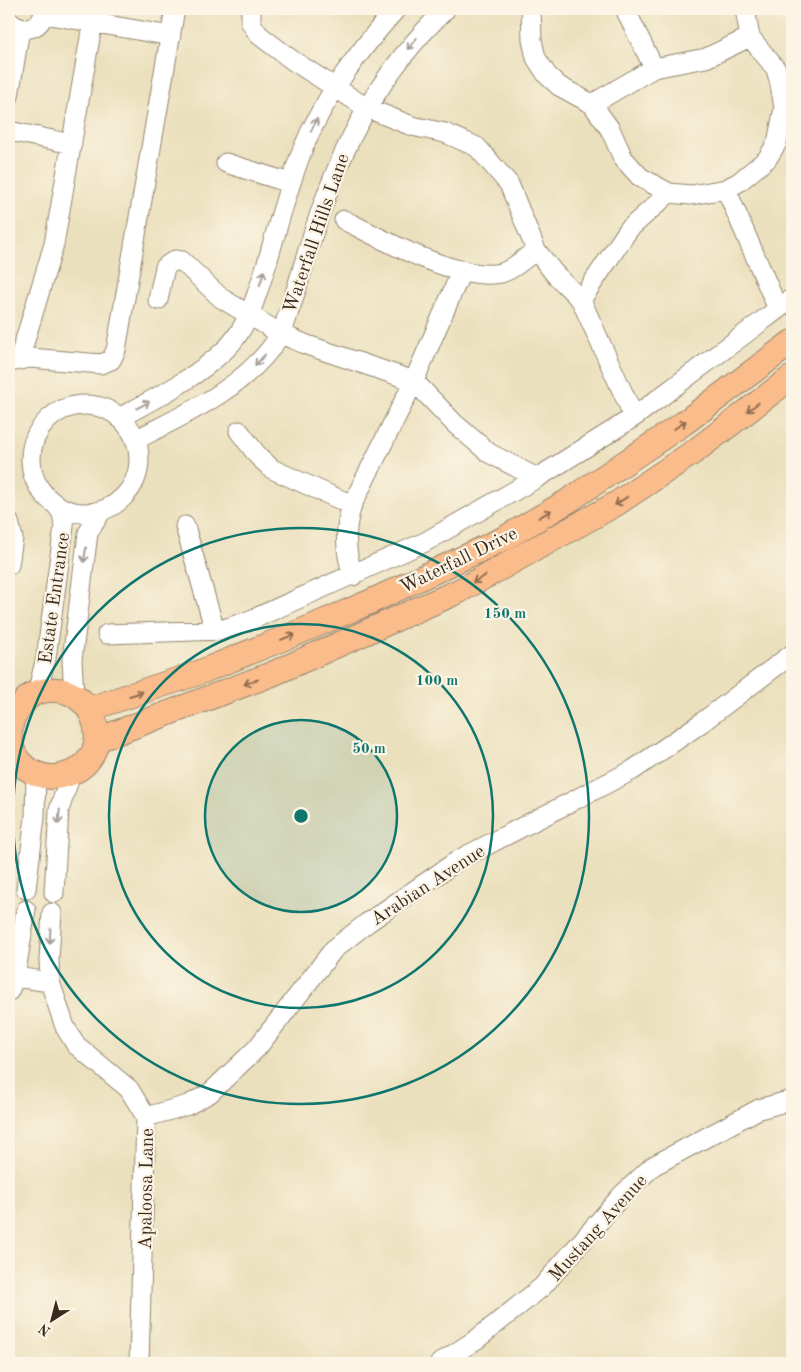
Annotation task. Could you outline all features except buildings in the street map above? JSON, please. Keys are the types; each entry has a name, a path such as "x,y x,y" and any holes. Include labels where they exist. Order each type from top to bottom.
{"main road":[{"name":"Waterfall Drive","path":"82,702 198,674 372,601 505,538 568,500 684,423 792,342"},
{"name":"Waterfall Drive","path":"97,740 272,674 458,590 616,504 695,451 792,377"},
{"path":"55,690 82,702 97,729 97,740 93,752 86,764 71,774 53,778 23,769 10,744 10,720 18,707 37,692 55,690"}],"street":[{"path":"94,15 54,244 14,361 40,358 101,364 111,360 116,350 175,9"},
{"path":"251,9 252,29 292,60 367,108 412,126 445,133 477,147 509,184 536,250 554,273 581,300 634,417"},
{"name":"Waterfall Hills Lane","path":"119,418 192,376 227,348 250,315 290,184 303,148 335,88 360,51 396,9"},
{"name":"Waterfall Hills Lane","path":"135,440 182,416 246,374 259,362 281,334 326,194 349,137 406,52 426,28 446,9"},
{"path":"531,9 532,40 536,58 547,75 559,86 592,104 610,129 623,158 640,177 669,193 692,195 726,189 745,178 767,159 777,143 784,108 776,69 750,37 745,9"},
{"path":"625,9 654,68"},
{"path":"9,96 12,24 32,28 41,20 44,11 94,15 171,36"},
{"path":"592,104 654,68 706,58 750,37"},
{"path":"9,131 72,144"},
{"path":"226,163 290,184"},
{"path":"107,634 215,631 251,620 426,542 537,478 634,417 785,304 726,189"},
{"path":"581,300 630,230 669,193"},
{"name":"Waterfall Hills Lane","path":"344,220 399,248 462,270 500,273 506,271 536,250"},
{"name":"Waterfall Hills Lane","path":"158,300 165,267 175,260 182,262 222,298 281,334 307,345 414,381 455,424 489,453 537,478"},
{"path":"353,576 346,542 348,519 352,505 414,381 462,270"},
{"path":"75,406 91,406 106,410 119,418 135,440 138,452 136,476 123,497 102,510 77,512 56,505 41,490 34,476 31,461 32,446 38,432 48,419 61,411 75,406"},
{"path":"239,431 258,456 272,469 352,505"},
{"name":"Estate Entrance","path":"37,692 46,658 64,526 62,513 56,505"},
{"name":"Estate Entrance","path":"82,702 72,660 88,534 102,510"},
{"path":"9,522 13,538 9,564"},
{"path":"185,526 215,631"},
{"name":"Arabian Avenue","path":"146,1117 188,1105 210,1093 257,1048 334,949 367,923 460,859 633,770 701,723 792,654"},
{"path":"23,769 35,817 26,889"},
{"path":"54,893 60,810 71,774"},
{"path":"29,859 55,862"},
{"path":"26,910 12,984 50,982"},
{"name":"Apaloosa Lane","path":"52,913 49,960 50,982 56,1005 71,1038 129,1089 146,1117 140,1363"},
{"name":"Mustang Avenue","path":"440,1363 476,1339 542,1287 622,1196 653,1166 759,1109 792,1100"}]}
